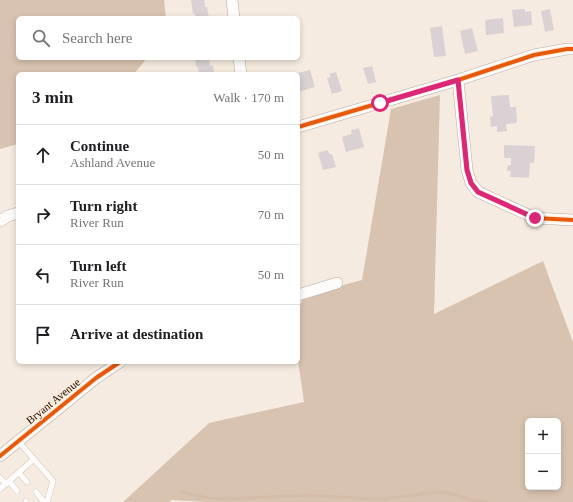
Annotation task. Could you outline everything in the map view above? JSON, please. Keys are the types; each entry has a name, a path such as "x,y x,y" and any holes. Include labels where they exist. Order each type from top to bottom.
{"street":[{"path":"232,0 234,16"},
{"path":"300,126 458,80 534,55 567,48 573,49"},
{"path":"239,60 241,72"},
{"path":"458,80 467,170 471,183 478,192 535,218 573,220"},
{"path":"0,221 16,214"},
{"path":"300,294 337,283"},
{"name":"Bryant Avenue","path":"0,456 96,378 117,364"}],"lane":[{"path":"18,441 53,481 47,502"},
{"path":"0,489 34,460"},
{"path":"19,472 27,482"},
{"path":"0,478 17,491"},
{"path":"36,492 44,502"}],"shaded area":[{"path":"0,0 164,0 166,16 16,16 16,60 145,60 136,72 16,72 16,145 0,149"},
{"path":"440,95 434,314 543,261 573,342 573,502 207,502 172,500 169,502 123,502 209,423 304,402 298,364 300,364 300,305 305,295 362,280 391,109"}],"building":[{"path":"191,0 204,0 209,16 196,16 195,14 193,14"},
{"path":"525,9 525,12 531,11 532,25 514,27 512,10"},
{"path":"550,9 554,30 545,32 541,11"},
{"path":"503,18 504,33 486,35 485,20"},
{"path":"442,26 446,56 434,57 430,28"},
{"path":"472,28 478,51 465,54 460,31"},
{"path":"195,60 209,60 210,66 213,65 214,72 199,72 198,67 196,67"},
{"path":"372,66 376,82 368,84 363,68"},
{"path":"310,70 315,87 300,91 300,72"},
{"path":"336,72 342,91 332,94 327,78 331,77 329,74"},
{"path":"509,95 510,107 516,107 517,123 506,124 507,131 497,132 497,126 491,127 490,117 493,116 491,96"},
{"path":"359,128 364,147 346,152 342,137 352,134 351,130"},
{"path":"504,145 535,146 534,163 530,163 529,178 510,177 511,171 507,171 508,165 511,165 511,158 504,158"},
{"path":"328,150 329,154 332,154 336,167 323,170 318,153"}],"waterway":[{"path":"181,492 209,498 227,499 308,495 384,499 436,492 486,502"}],"cycle path":[{"path":"300,126 458,80 534,55 573,49"},
{"path":"458,80 467,170 471,183 478,192 535,218 573,220"},
{"path":"0,456 96,378 117,364"}],"route":[{"path":"380,103 458,80 467,170 471,183 478,192 535,218"}]}
